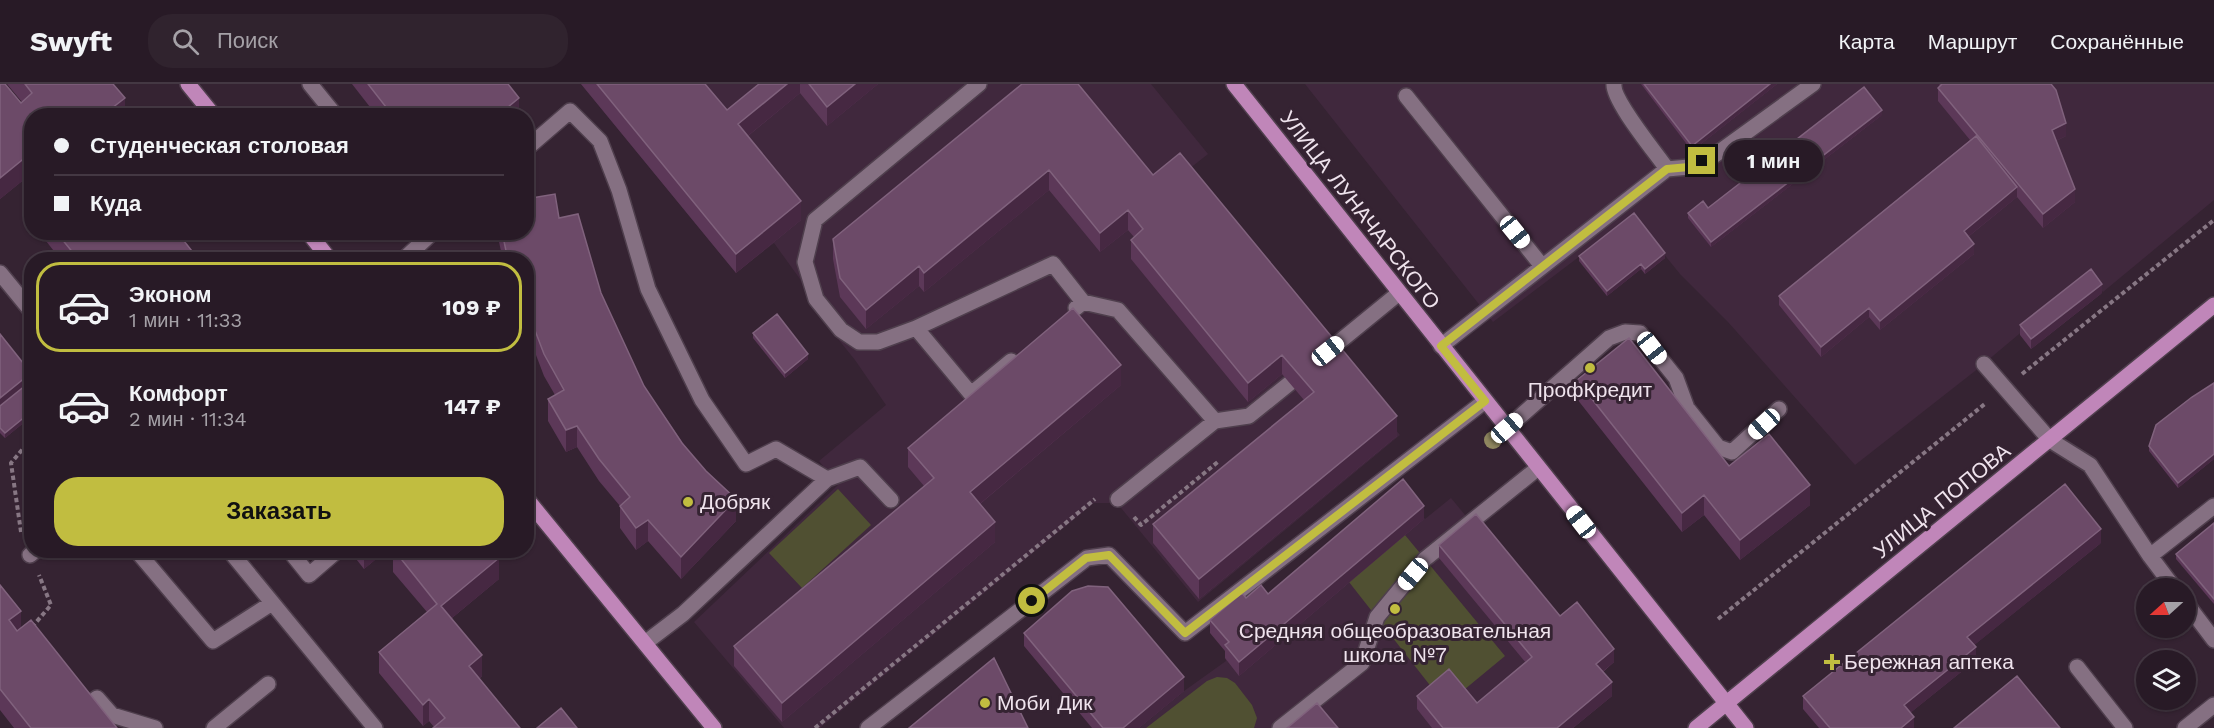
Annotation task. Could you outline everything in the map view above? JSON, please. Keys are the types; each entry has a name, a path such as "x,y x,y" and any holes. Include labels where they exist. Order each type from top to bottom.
{"main road":[{"path":"188,84 208,108"},
{"name":"УЛИЦА ЛУНАЧАРСКОГО","path":"1234,84 1746,728"},
{"path":"314,240 324,252"},
{"name":"УЛИЦА ПОПОВА","path":"1696,728 2214,305"},
{"path":"534,508 714,728"}],"lane":[{"path":"310,84 330,108"},
{"path":"979,84 815,220 805,262 816,299 841,330 859,342 878,342 916,328 1053,264 1083,302 1118,310 1215,421"},
{"path":"1614,84 1624,110 1667,169"},
{"path":"1441,346 1667,169 1689,167 1715,155 1813,84"},
{"path":"1406,96 1542,266"},
{"path":"534,142 570,111 600,141 619,190 648,289 702,400 746,464 776,449 827,479"},
{"path":"412,252 424,240"},
{"path":"0,273 24,302"},
{"path":"1328,351 1399,292"},
{"path":"1066,316 1083,302"},
{"path":"916,328 971,394 1023,352"},
{"path":"1507,428 1609,338 1625,332 1640,333 1676,378 1687,408 1718,447 1732,452 1779,410"},
{"path":"1984,364 2003,389 2050,440 2090,465 2166,578"},
{"path":"1118,499 1215,421 1249,416 1290,383"},
{"path":"868,728 1086,558 1109,555 1185,633 1485,401"},
{"path":"645,643 683,614 827,479 860,466 891,500"},
{"path":"1280,728 1362,663 1377,617 1425,559 1538,468"},
{"path":"2150,556 2214,506"},
{"path":"143,558 213,640 272,603"},
{"path":"235,558 375,728"},
{"path":"296,558 309,574 328,558"},
{"path":"2196,616 2214,640"},
{"path":"2077,667 2125,728"},
{"path":"214,728 268,684"},
{"path":"85,708 97,698 112,715 155,728"},
{"path":"2185,728 2214,705"}],"path":[{"path":"1719,619 2214,220"},
{"path":"815,728 1109,488 1141,525 1219,461"}],"shaded area":[{"path":"581,84 1151,84 1208,154 1184,173 1400,435 1198,602 1117,503 1094,503 820,728 784,728 694,622 838,485 819,461 886,405 855,360 809,303 800,279 774,243 736,273"},
{"path":"1305,84 2214,84 2214,200 2103,292 2088,276 1975,371 1855,465 1728,322 1680,274 1633,216 1493,322"},
{"path":"838,489 871,525 802,588 769,553"},
{"name":"Средняя общеобразовательная школа №7","path":"1403,493 1425,519 1451,498 1559,629 1577,616 1614,662 1597,677 1573,728 1139,728 1184,691 1226,661 1225,658 1268,607"},
{"path":"1405,535 1505,656 1459,694 1436,693 1349,582"},
{"path":"1217,677 1227,678 1235,683 1252,705 1257,718 1254,728 1146,728 1207,681"}],"building":[{"path":"0,84 5,84 21,103 32,93 25,84 113,84 125,98 112,108 24,108 24,158 0,178"},
{"path":"368,84 508,84 519,98 507,108 387,108"},
{"path":"597,84 705,84 727,110 759,84 787,84 738,124 801,201 736,254"},
{"path":"809,84 855,84 827,107"},
{"path":"1022,84 1078,84 1153,175 1180,153 1397,416 1199,579 1153,524 1314,392 1282,355 1248,383 1131,240 1143,229 1128,210 1100,233 1049,170 924,273 919,266 866,310 840,278 833,239"},
{"path":"1644,84 1770,84 1692,146"},
{"path":"1942,84 2051,84 2056,90 2066,123 2052,130 2075,189 2043,214 1938,88"},
{"path":"1864,87 1882,110 1711,242 1688,213 1703,201 1708,208"},
{"path":"1976,136 2017,187 1964,231 1974,244 1880,321 1869,308 1821,347 1779,296"},
{"path":"555,194 559,218 578,214 601,293 644,386 682,443 706,471 736,499 681,557 648,520 636,528 620,506 630,497 599,459 577,426 566,430 548,399 564,390 544,354 534,328 534,252 506,252 504,240 534,240 534,198"},
{"path":"1634,213 1665,253 1645,269 1641,264 1607,291 1579,256"},
{"path":"63,240 183,240 193,252 72,252"},
{"path":"2091,269 2102,284 2031,339 2020,325"},
{"path":"1073,308 1121,365 970,492 995,522 782,703 734,646 934,478 908,448"},
{"path":"777,314 808,354 785,373 753,333"},
{"path":"0,334 24,364 24,379 0,398"},
{"path":"1629,338 1729,466 1769,434 1810,485 1740,540 1704,495 1682,513 1577,380"},
{"path":"2214,383 2214,454 2178,483 2149,446 2156,425"},
{"path":"24,387 24,418 5,433 0,428 0,406"},
{"path":"1403,479 1424,506 1239,662 1225,645 1229,642 1210,620 1242,593 1246,598 1261,585 1268,594"},
{"path":"2065,484 2101,529 1967,637 1976,647 1904,705 1914,717 1901,728 1830,728 1803,696"},
{"path":"1476,514 1560,616 1577,602 1614,649 1596,664 1612,682 1557,728 1443,728 1417,696 1449,669 1477,703 1532,657 1439,545"},
{"path":"2214,523 2214,599 2176,554"},
{"path":"400,558 499,558 441,606 482,655 469,666 520,728 433,728 445,718 429,699 423,705 379,652 437,604"},
{"path":"0,585 21,611 9,620 17,631 31,620 117,728 31,728 0,689"},
{"path":"1088,586 1108,587 1184,677 1123,728 1103,728 1024,633 1072,591"},
{"path":"994,658 1028,728 909,728"},
{"path":"2017,676 2060,728 1954,728"},
{"path":"1317,703 1338,728 1287,728"},
{"path":"561,708 577,728 537,728"}],"place":[{"name":"ПрофКредит","path":"1590,368"},
{"name":"Добряк","path":"688,502"},
{"name":"Средняя общеобразовательная школа №7","path":"1395,609"},
{"name":"Бережная аптека","path":"1832,662"},
{"name":"Моби Дик","path":"985,703"}],"route":[{"path":"1032,601 1086,558 1109,555 1185,633 1485,401 1441,346 1667,169 1689,167 1702,161"}]}
